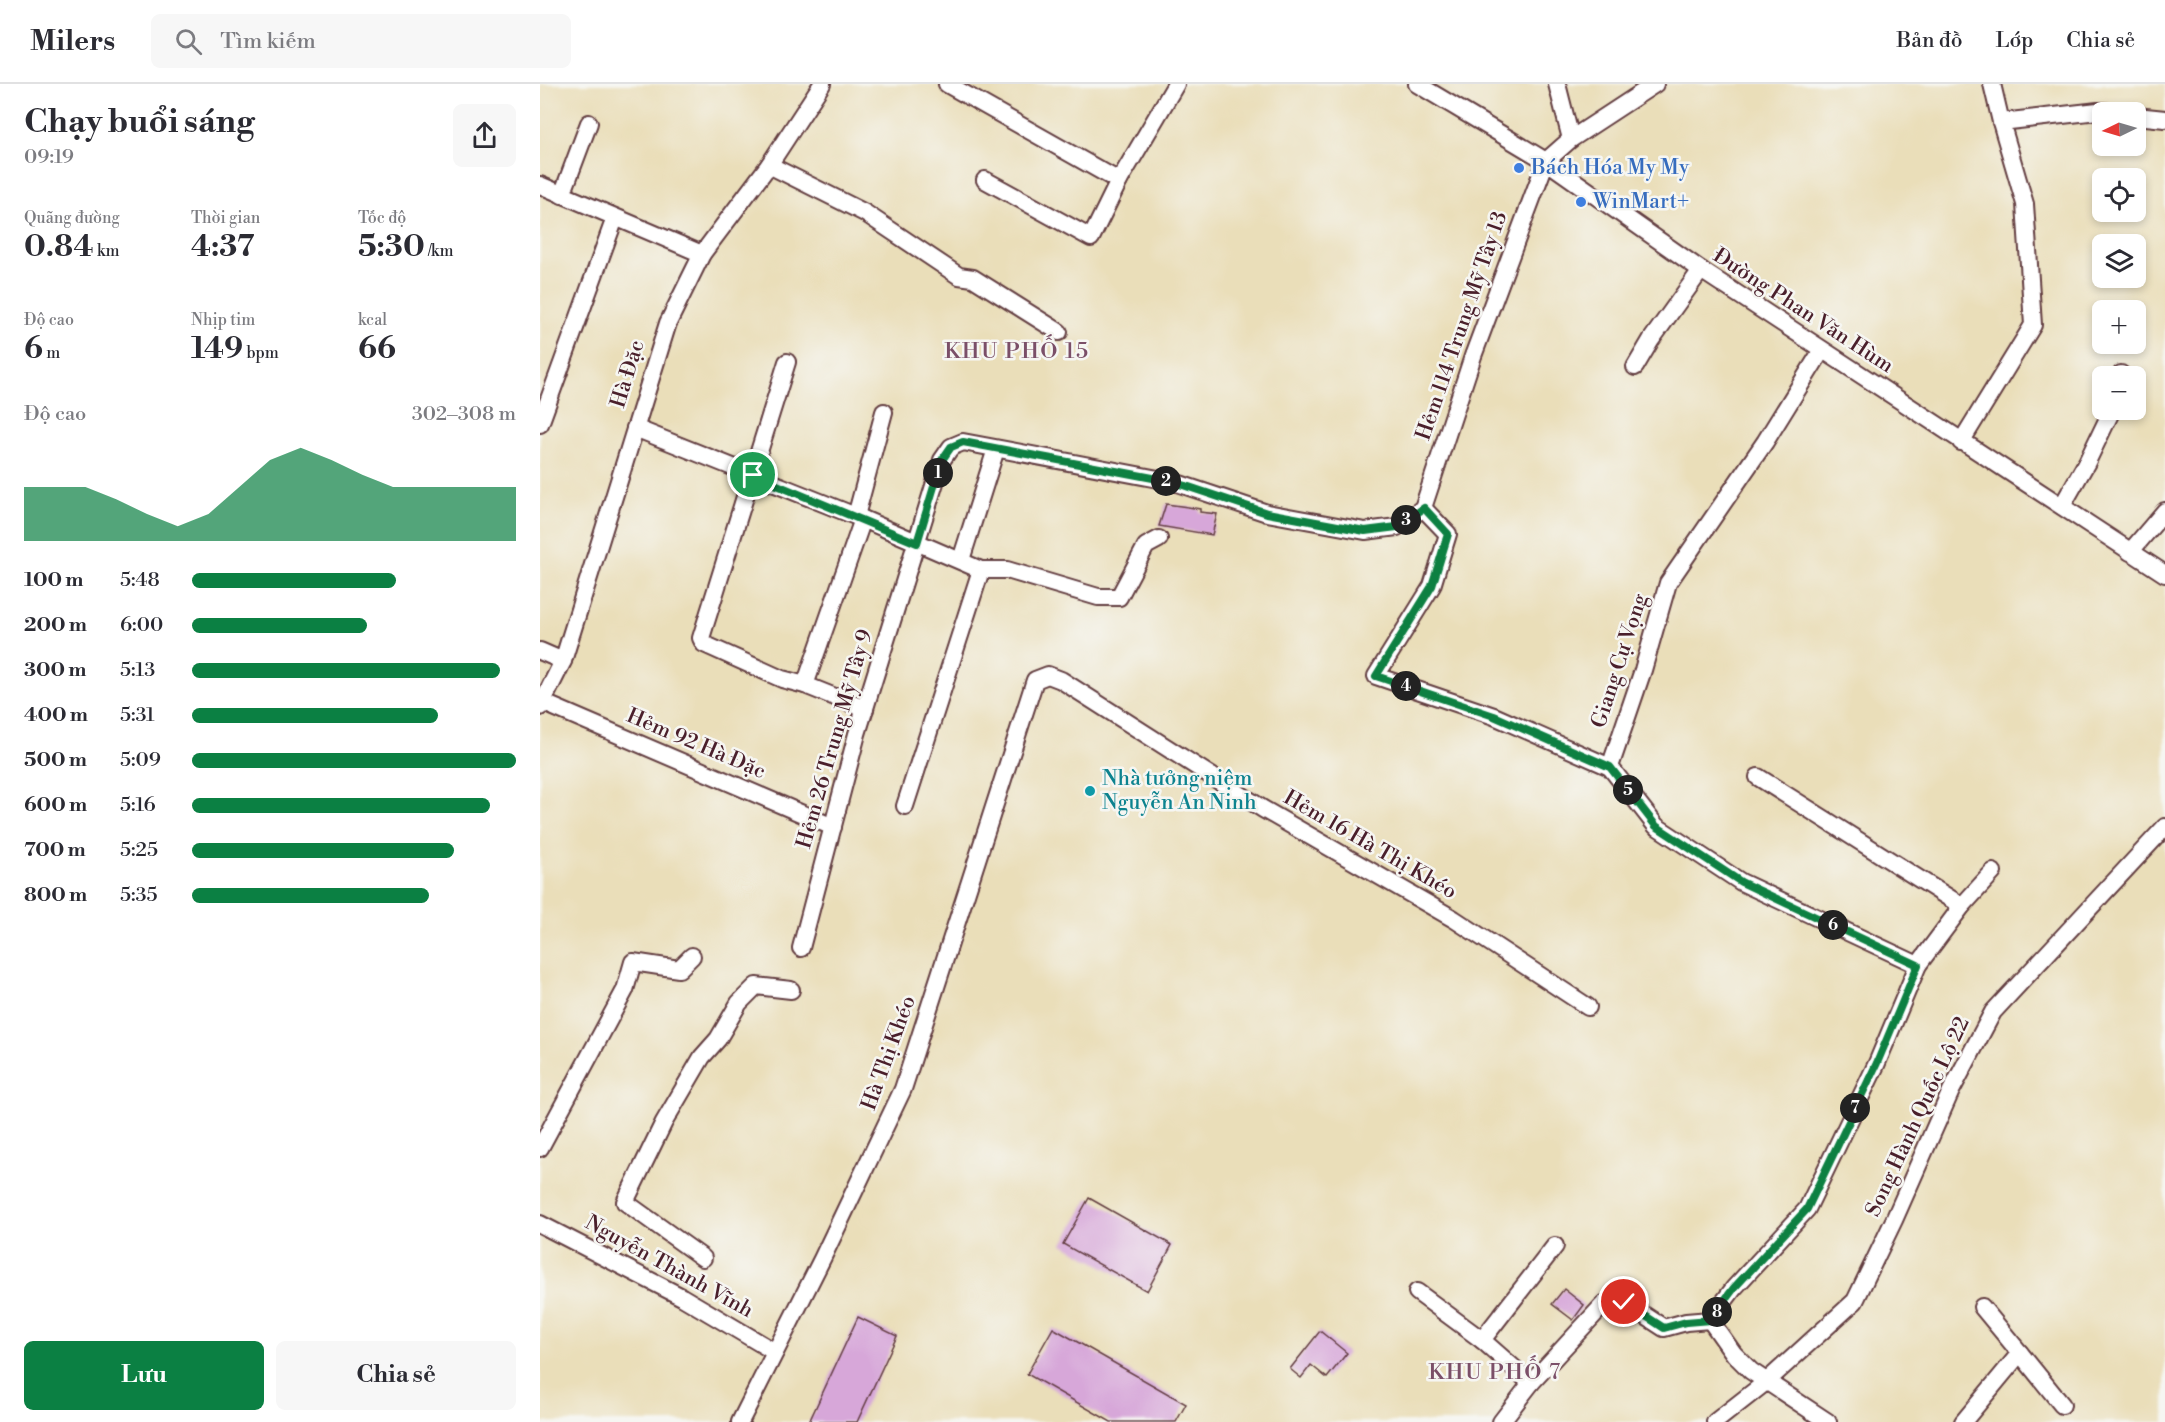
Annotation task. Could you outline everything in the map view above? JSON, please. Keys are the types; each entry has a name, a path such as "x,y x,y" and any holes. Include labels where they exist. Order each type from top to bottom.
{"street":[{"name":"Hà Đặc","path":"541,705 563,661 668,323 702,254 769,165 822,84"},
{"path":"947,84 1119,181"},
{"path":"985,180 1091,238 1119,181 1176,84"},
{"name":"Đường Phan Văn Hùm","path":"1417,84 1546,161 1701,270 2165,574"},
{"path":"1557,84 1570,139"},
{"path":"1546,161 1570,139 1655,84"},
{"path":"1961,442 2033,325 2025,204 1992,84"},
{"path":"2001,122 2092,112"},
{"path":"2146,117 2165,119"},
{"path":"562,195 589,123"},
{"name":"Hẻm 114 Trung Mỹ Tây 13","path":"1424,508 1473,356 1546,161"},
{"path":"769,165 866,213 959,276 973,278 1059,332"},
{"path":"540,185 702,254"},
{"path":"540,424 615,218"},
{"path":"1635,367 1651,340 1701,270"},
{"name":"Giang Cự Vọng","path":"1610,767 1668,583 1765,442 1822,350"},
{"path":"787,362 701,638 704,644 783,679 805,685 865,709"},
{"path":"805,685 860,518 884,412"},
{"path":"2062,506 2107,420"},
{"path":"635,428 860,518 981,570 1007,570 1098,597 1119,597 1146,546 1159,539"},
{"name":"Hẻm 26 Trung Mỹ Tây 9","path":"801,948 865,709 942,460 951,447 963,442 1174,482 1267,513 1365,531 1397,527 1424,508"},
{"path":"961,560 996,450"},
{"path":"1424,508 1448,534 1432,586 1376,676 1494,716 1610,767 1656,826 1741,882 1918,965"},
{"path":"2130,552 2165,511"},
{"path":"905,806 981,570"},
{"path":"540,651 563,661"},
{"name":"Hẻm 16 Hà Thị Khéo","path":"1035,680 1048,675 1060,681 1263,809 1454,919 1588,1007"},
{"name":"Hà Thị Khéo","path":"740,1422 827,1249 903,1089 1035,680"},
{"name":"Hẻm 92 Hà Đặc","path":"541,705 833,827"},
{"path":"1758,777 1962,906"},
{"name":"Song Hành Quốc Lộ 22","path":"1715,1422 1766,1382 1855,1301 1951,1091 1993,1012 2165,827"},
{"path":"1501,1422 1531,1383 1604,1304 1624,1302 1664,1328 1686,1322 1710,1320 1734,1288 1807,1209 1877,1063 1918,965 1962,906 1993,872"},
{"path":"540,1148 625,990 633,962 679,969 692,956"},
{"path":"703,1258 625,1202 664,1122 702,1057 718,1039 739,1003 756,986 791,990"},
{"name":"Nguyễn Thành Vĩnh","path":"540,1224 682,1298 775,1352"},
{"path":"1482,1340 1555,1246"},
{"path":"1417,1292 1482,1340 1531,1383"},
{"path":"1983,1307 2062,1405"},
{"path":"1710,1320 1734,1354 1751,1371 1828,1422"},
{"path":"1963,1422 2020,1353"}],"building":[{"path":"1166,504 1217,514 1212,535 1159,526"},
{"path":"1089,1198 1172,1245 1147,1291 1063,1244"},
{"path":"1564,1289 1584,1305 1573,1320 1552,1304"},
{"path":"858,1317 897,1336 857,1422 809,1422"},
{"path":"1053,1328 1186,1404 1176,1422 1111,1422 1027,1374"},
{"path":"1320,1331 1347,1353 1327,1378 1311,1365 1301,1378 1290,1369"}],"place":[{"name":"Bách Hóa My My","path":"1519,168"},
{"name":"WinMart+","path":"1581,202"},
{"name":"Nhà tưởng niệm Nguyễn An Ninh","path":"1090,791"}],"district":[{"name":"KHU PHỐ 15","path":"1017,351"},
{"name":"KHU PHỐ 7","path":"1495,1372"}],"route":[{"path":"753,475 864,519 917,543 942,460 951,447 963,442 1174,482 1267,513 1365,531 1397,527 1424,508 1448,534 1432,586 1376,676 1494,716 1610,767 1656,826 1741,882 1918,965 1877,1063 1807,1209 1734,1288 1710,1320 1686,1322 1664,1328 1624,1302"}]}
